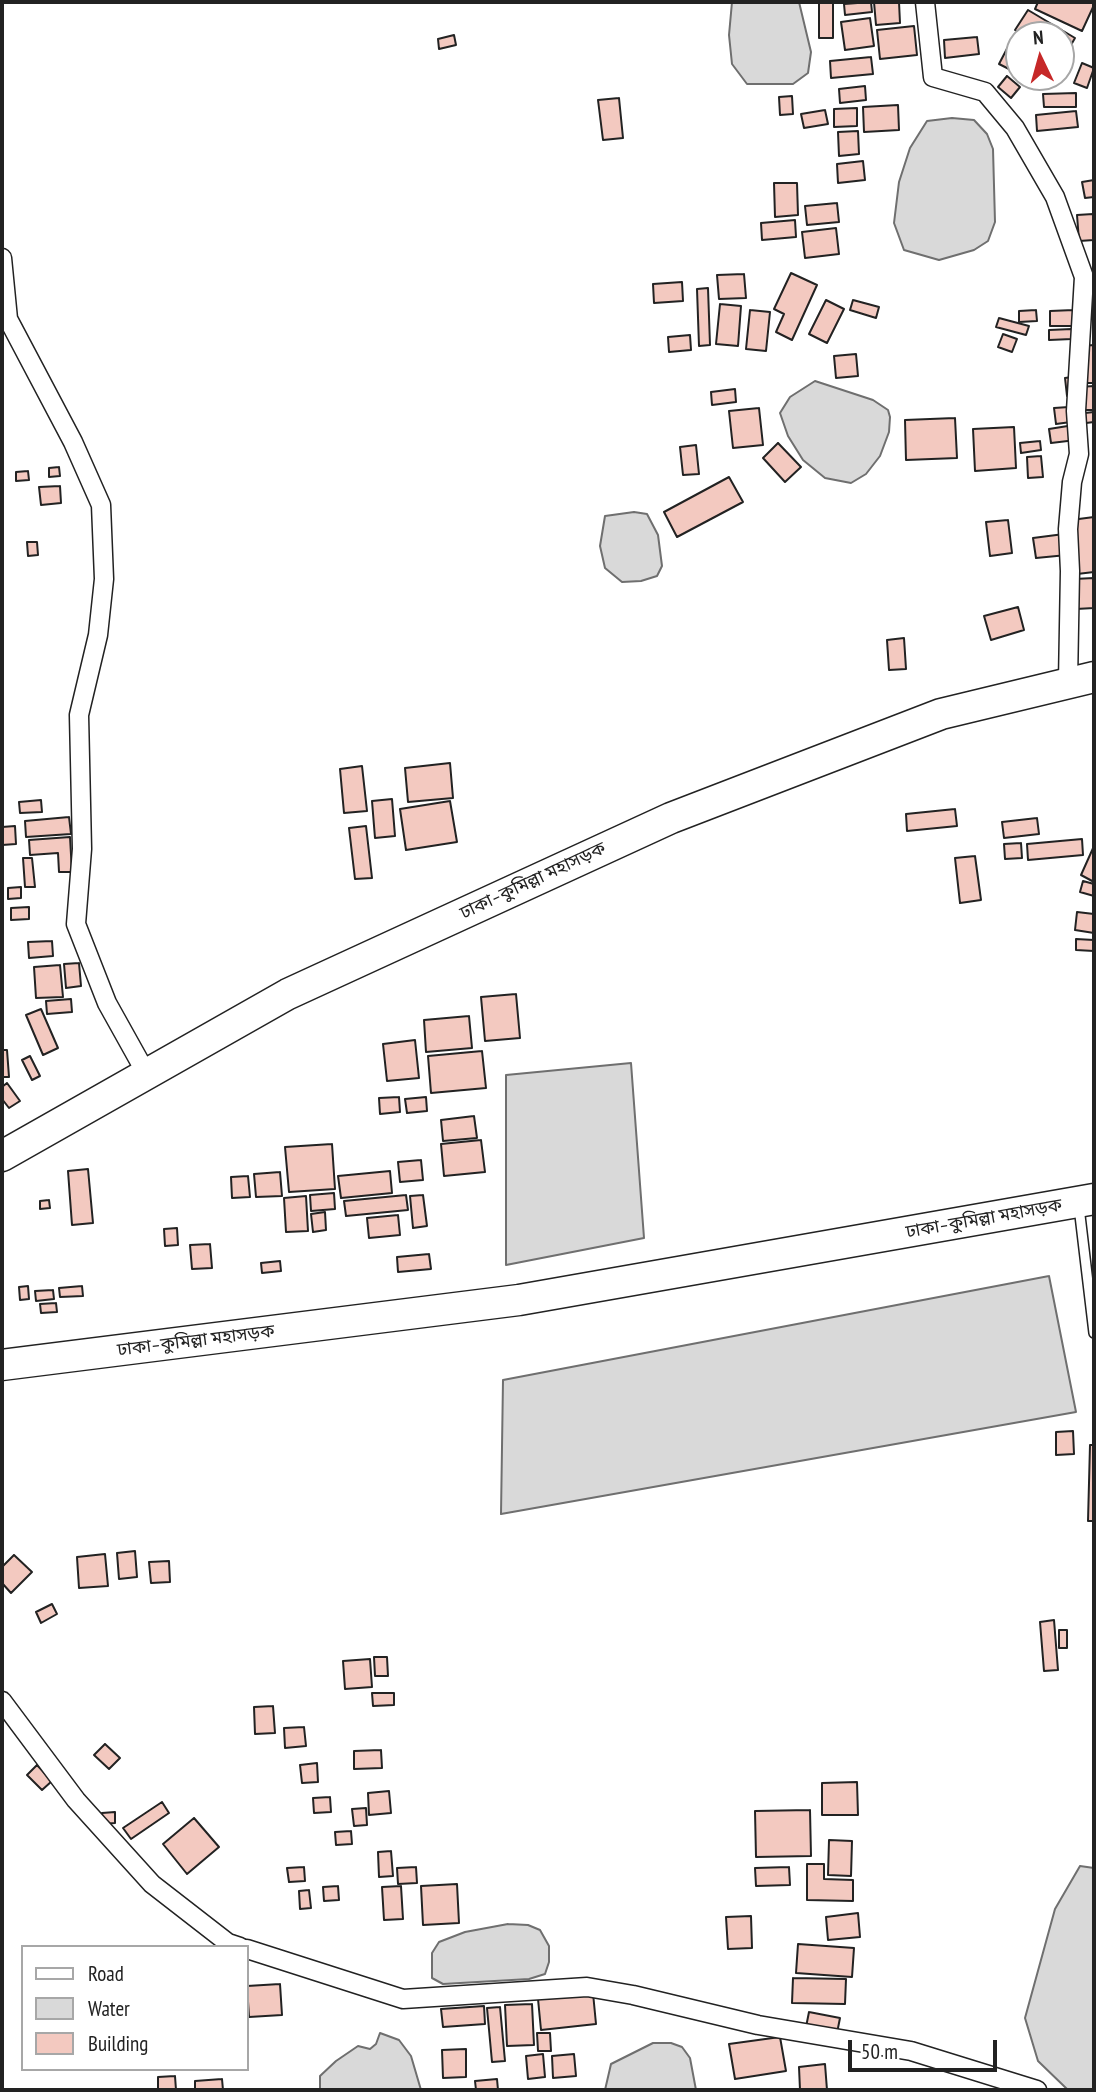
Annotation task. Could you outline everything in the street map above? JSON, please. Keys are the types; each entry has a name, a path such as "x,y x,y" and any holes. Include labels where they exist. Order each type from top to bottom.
{"highway":[{"name":"ঢাকা–কুমিল্লা মহাসড়ক","path":"2,1156 288,994 671,818 942,714 1081,680"},
{"name":"ঢাকা–কুমিল্লা মহাসড়ক","path":"2,1365 519,1300 1086,1201"}],"street":[{"path":"925,2 933,78 985,92 1015,128 1055,197 1084,277 1076,411 1079,454 1072,482 1068,529 1081,680"},
{"path":"2,258 8,319 73,442 101,505 104,579 98,635 79,715 82,849 76,924 107,1003 146,1073"},
{"path":"2,1701 76,1800 152,1884 234,1945"},
{"path":"248,1949 403,1999 587,1987 633,1995 758,2025 911,2051 1037,2090"}],"lane":[{"path":"1086,1201 1094,1333"}],"water":[{"path":"732,2 799,2 811,52 808,73 793,84 747,84 732,64 729,35"},
{"path":"952,118 974,120 987,134 993,149 995,222 988,241 974,250 939,260 904,250 894,223 899,182 910,148 927,121"},
{"path":"815,381 873,400 888,410 889,432 880,456 866,474 851,483 825,478 803,460 788,436 780,413 790,397"},
{"path":"634,512 647,514 658,535 662,566 657,576 641,581 622,582 605,568 600,546 605,516"},
{"path":"631,1063 644,1238 506,1265 506,1075"},
{"path":"1049,1276 1076,1412 501,1514 503,1380"},
{"path":"1080,1866 1094,1868 1094,2090 1068,2090 1038,2061 1025,2018 1055,1909"},
{"path":"508,1924 528,1925 540,1930 549,1946 549,1962 545,1974 529,1979 443,1984 432,1978 432,1953 439,1942 465,1932"},
{"path":"380,2033 399,2040 411,2056 421,2090 320,2090 320,2076 358,2046 370,2049 376,2044"},
{"path":"653,2043 671,2043 682,2047 690,2058 696,2090 605,2090 611,2064"}],"building":[{"path":"871,2 872,12 845,15 844,4"},
{"path":"874,2 899,2 900,23 876,25"},
{"path":"1038,2 1094,2 1082,31 1075,28 1075,21 1061,21 1035,9"},
{"path":"819,3 833,3 833,38 819,38"},
{"path":"1028,10 1046,21 1021,21"},
{"path":"870,18 874,46 845,50 841,22"},
{"path":"914,26 917,55 880,59 877,30"},
{"path":"454,35 456,45 439,49 438,39"},
{"path":"977,37 979,54 945,58 944,40"},
{"path":"1005,52 1005,67 999,64"},
{"path":"871,57 873,74 831,78 830,61"},
{"path":"1082,63 1094,68 1087,88 1075,83"},
{"path":"1005,78 1005,91 1017,91 1011,98 998,87"},
{"path":"865,86 866,100 840,103 839,89"},
{"path":"1076,93 1076,107 1044,107 1043,94"},
{"path":"792,96 793,114 780,115 779,97"},
{"path":"619,98 623,138 603,140 598,100"},
{"path":"898,105 899,130 864,132 863,107"},
{"path":"857,108 857,126 834,127 834,109"},
{"path":"825,110 828,124 804,128 801,114"},
{"path":"1076,111 1078,127 1037,131 1036,115"},
{"path":"858,131 859,154 839,156 838,132"},
{"path":"863,161 865,180 838,183 837,164"},
{"path":"1094,180 1094,197 1085,198 1082,182"},
{"path":"774,183 797,183 798,215 775,217"},
{"path":"837,203 839,222 807,225 805,206"},
{"path":"1093,214 1094,240 1079,241 1077,215"},
{"path":"795,220 796,237 762,240 761,223"},
{"path":"836,228 839,254 805,258 802,232"},
{"path":"791,273 817,285 792,340 776,332 784,314 774,309"},
{"path":"744,274 746,298 719,299 717,275"},
{"path":"682,282 683,301 654,303 653,284"},
{"path":"708,288 710,345 699,346 697,289"},
{"path":"826,300 844,309 827,343 809,334"},
{"path":"853,300 879,307 876,318 850,310"},
{"path":"720,304 741,306 738,346 716,344"},
{"path":"750,310 770,312 766,351 746,349"},
{"path":"1036,310 1037,321 1019,322 1019,311"},
{"path":"1074,310 1075,326 1050,326 1050,311"},
{"path":"999,318 1029,326 1026,335 996,327"},
{"path":"1072,329 1072,339 1049,340 1049,330"},
{"path":"1003,334 1017,339 1012,352 998,347"},
{"path":"690,335 691,350 669,352 668,337"},
{"path":"1094,345 1094,383 1084,383 1082,346"},
{"path":"856,354 858,376 836,378 834,356"},
{"path":"1072,377 1074,396 1067,396 1065,378"},
{"path":"1094,386 1094,410 1081,410 1079,387"},
{"path":"735,389 736,402 712,405 711,392"},
{"path":"1069,407 1071,422 1056,424 1054,408"},
{"path":"759,408 763,445 733,448 729,411"},
{"path":"1094,412 1094,422 1086,423 1085,413"},
{"path":"955,418 957,458 906,460 905,420"},
{"path":"1074,425 1076,440 1051,443 1049,429"},
{"path":"1014,427 1016,468 975,471 973,429"},
{"path":"1040,441 1041,450 1021,453 1020,443"},
{"path":"778,443 801,467 785,482 763,458"},
{"path":"696,445 699,474 683,475 680,447"},
{"path":"1041,456 1043,477 1028,478 1027,457"},
{"path":"59,467 60,476 49,477 49,468"},
{"path":"28,471 29,480 16,481 16,472"},
{"path":"729,477 743,502 677,537 664,512"},
{"path":"60,486 61,503 41,505 39,487"},
{"path":"1094,517 1094,572 1077,574 1071,520"},
{"path":"1008,520 1012,553 990,556 986,522"},
{"path":"1064,534 1067,555 1036,558 1033,538"},
{"path":"27,542 37,542 38,555 28,556"},
{"path":"1094,578 1094,608 1076,609 1074,579"},
{"path":"1018,607 1024,630 991,640 984,616"},
{"path":"904,638 906,669 889,670 887,640"},
{"path":"450,763 453,798 408,802 405,768"},
{"path":"362,766 367,811 344,813 340,769"},
{"path":"392,799 395,836 375,838 372,801"},
{"path":"41,800 42,812 20,813 19,802"},
{"path":"450,801 457,842 406,850 400,809"},
{"path":"955,809 957,826 907,831 906,814"},
{"path":"69,817 71,834 26,837 25,821"},
{"path":"1037,818 1039,834 1004,838 1002,822"},
{"path":"15,826 16,844 2,845 2,827"},
{"path":"366,826 372,878 355,879 349,828"},
{"path":"70,837 72,872 59,872 58,853 30,855 29,840"},
{"path":"1082,839 1083,855 1028,860 1027,844"},
{"path":"1021,843 1022,858 1005,859 1004,844"},
{"path":"1094,846 1094,882 1081,875"},
{"path":"975,856 981,900 960,903 955,858"},
{"path":"23,858 32,858 35,887 25,887"},
{"path":"1083,881 1094,884 1094,896 1080,892"},
{"path":"21,887 21,898 8,899 8,888"},
{"path":"29,907 29,919 11,920 11,908"},
{"path":"1077,912 1094,914 1094,933 1075,930"},
{"path":"1076,939 1094,940 1094,951 1076,950"},
{"path":"52,941 53,956 29,958 28,942"},
{"path":"79,963 81,986 66,988 64,964"},
{"path":"60,965 63,997 36,998 34,967"},
{"path":"516,994 520,1038 485,1041 481,997"},
{"path":"71,999 72,1012 47,1014 46,1001"},
{"path":"41,1009 58,1048 43,1055 26,1015"},
{"path":"469,1016 472,1048 426,1052 424,1020"},
{"path":"415,1040 419,1078 387,1081 383,1044"},
{"path":"2,1050 7,1050 9,1077 2,1077"},
{"path":"482,1051 486,1088 431,1093 428,1056"},
{"path":"30,1056 40,1076 32,1080 22,1060"},
{"path":"7,1083 20,1101 9,1108 2,1099 2,1087"},
{"path":"399,1097 400,1112 380,1114 379,1098"},
{"path":"426,1097 427,1111 407,1113 405,1099"},
{"path":"474,1116 477,1138 443,1141 441,1120"},
{"path":"481,1140 485,1172 444,1176 441,1144"},
{"path":"332,1144 335,1189 289,1192 285,1147"},
{"path":"421,1160 423,1180 400,1182 398,1162"},
{"path":"88,1169 93,1223 72,1225 68,1171"},
{"path":"390,1171 392,1193 341,1198 338,1176"},
{"path":"280,1172 282,1196 256,1197 254,1174"},
{"path":"248,1176 250,1197 232,1198 231,1177"},
{"path":"334,1193 335,1209 311,1211 310,1195"},
{"path":"406,1195 408,1210 346,1216 344,1201"},
{"path":"423,1195 427,1226 413,1228 410,1196"},
{"path":"306,1196 308,1231 286,1232 284,1198"},
{"path":"49,1200 50,1208 40,1209 40,1201"},
{"path":"325,1212 326,1230 313,1232 311,1214"},
{"path":"398,1215 400,1235 369,1238 367,1218"},
{"path":"177,1228 178,1245 165,1246 164,1229"},
{"path":"210,1244 212,1268 192,1269 190,1245"},
{"path":"429,1254 431,1269 398,1272 397,1257"},
{"path":"280,1261 281,1271 262,1273 261,1263"},
{"path":"28,1286 29,1299 20,1300 19,1287"},
{"path":"82,1286 83,1296 60,1297 59,1288"},
{"path":"53,1290 54,1299 36,1301 35,1291"},
{"path":"56,1303 57,1312 41,1313 40,1304"},
{"path":"1073,1431 1074,1454 1056,1455 1056,1432"},
{"path":"1090,1445 1094,1445 1094,1521 1088,1521"},
{"path":"135,1551 137,1577 119,1579 117,1553"},
{"path":"105,1554 108,1586 79,1588 77,1557"},
{"path":"14,1555 32,1572 11,1593 2,1583 2,1567"},
{"path":"169,1561 170,1582 151,1583 149,1562"},
{"path":"52,1604 57,1614 41,1623 36,1612"},
{"path":"1054,1620 1058,1670 1044,1671 1040,1622"},
{"path":"1059,1630 1067,1630 1067,1648 1059,1648"},
{"path":"374,1657 387,1657 388,1676 375,1676"},
{"path":"370,1659 372,1687 345,1689 343,1661"},
{"path":"372,1693 394,1693 394,1705 373,1706"},
{"path":"273,1706 275,1733 255,1734 254,1707"},
{"path":"304,1727 306,1746 285,1748 284,1728"},
{"path":"105,1744 120,1758 109,1769 94,1755"},
{"path":"381,1750 382,1768 354,1769 354,1751"},
{"path":"317,1763 318,1782 302,1783 300,1765"},
{"path":"37,1765 52,1781 42,1790 27,1775"},
{"path":"857,1782 858,1815 822,1815 822,1783"},
{"path":"389,1791 391,1813 369,1815 368,1793"},
{"path":"330,1797 331,1812 314,1813 313,1798"},
{"path":"162,1802 169,1813 131,1839 123,1828"},
{"path":"366,1808 367,1825 354,1826 352,1809"},
{"path":"810,1810 811,1856 756,1857 755,1811"},
{"path":"115,1812 115,1823 103,1824 102,1813"},
{"path":"194,1818 219,1847 187,1874 163,1844"},
{"path":"351,1831 352,1844 336,1845 335,1832"},
{"path":"829,1840 852,1841 851,1876 828,1875"},
{"path":"391,1851 393,1876 379,1877 378,1852"},
{"path":"807,1864 824,1864 824,1879 853,1880 853,1901 807,1900"},
{"path":"304,1867 305,1881 289,1882 287,1868"},
{"path":"416,1867 417,1883 398,1884 397,1868"},
{"path":"789,1867 790,1885 756,1886 755,1868"},
{"path":"457,1884 459,1923 423,1925 421,1886"},
{"path":"338,1886 339,1900 324,1901 323,1887"},
{"path":"401,1886 403,1919 384,1920 382,1887"},
{"path":"309,1890 311,1908 300,1909 299,1891"},
{"path":"858,1913 860,1937 828,1940 826,1917"},
{"path":"751,1916 752,1948 728,1949 726,1917"},
{"path":"798,1944 854,1948 852,1977 796,1973"},
{"path":"793,1978 846,1979 845,2004 792,2003"},
{"path":"280,1984 282,2015 249,2017 248,1986"},
{"path":"593,1993 596,2024 541,2030 538,1999"},
{"path":"532,2004 534,2045 507,2046 505,2005"},
{"path":"484,2006 485,2024 443,2027 441,2009"},
{"path":"500,2007 505,2061 492,2062 487,2008"},
{"path":"809,2012 840,2018 837,2033 806,2027"},
{"path":"537,2033 550,2033 551,2051 538,2051"},
{"path":"780,2037 786,2071 735,2079 729,2044"},
{"path":"466,2049 466,2077 443,2078 442,2050"},
{"path":"543,2054 545,2077 528,2079 526,2056"},
{"path":"574,2054 576,2076 553,2078 552,2056"},
{"path":"825,2064 827,2090 800,2090 799,2067"},
{"path":"175,2076 176,2090 158,2090 158,2077"},
{"path":"222,2079 223,2090 195,2090 195,2081"},
{"path":"497,2079 498,2090 476,2090 475,2081"}]}
